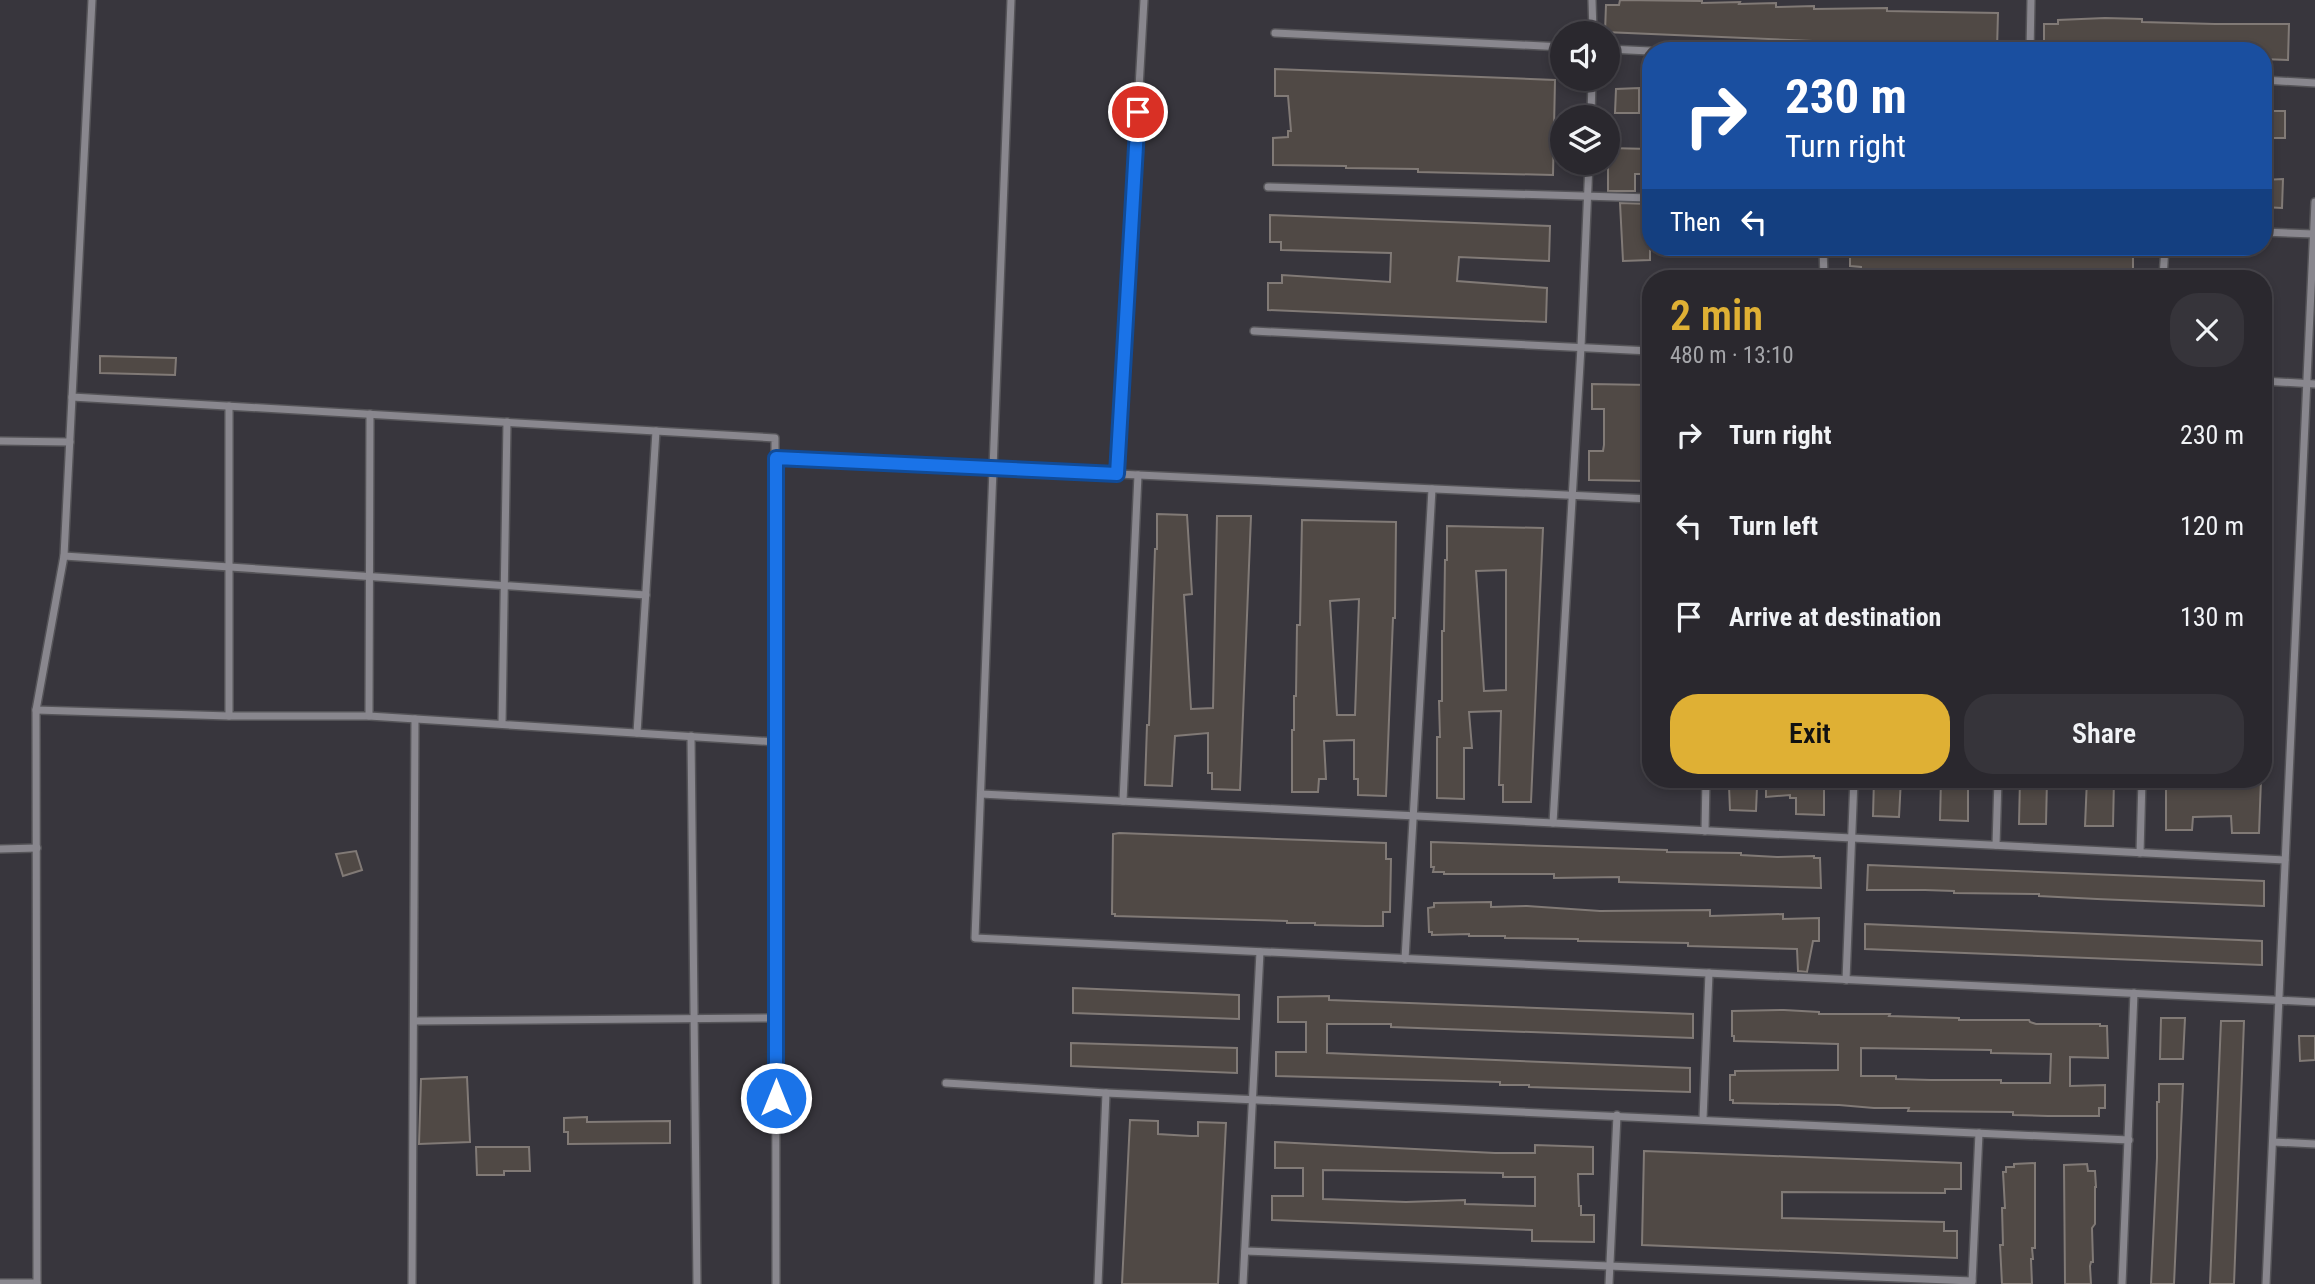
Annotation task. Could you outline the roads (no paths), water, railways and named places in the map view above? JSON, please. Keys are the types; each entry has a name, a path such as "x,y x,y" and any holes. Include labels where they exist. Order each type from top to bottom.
{"street":[{"path":"0,1283 37,1284 36,710 64,556 92,0"},
{"path":"1011,0 975,938 2315,1002"},
{"path":"1117,474 1144,0"},
{"path":"1592,0 1593,21"},
{"path":"2030,42 2031,0"},
{"path":"1275,33 1550,46"},
{"path":"1620,50 1642,51"},
{"path":"2272,81 2315,83"},
{"path":"1553,823 1588,175"},
{"path":"1268,187 1642,198"},
{"path":"2266,1284 2285,860 2311,384 2315,202"},
{"path":"2272,232 2314,234"},
{"path":"1254,331 1642,351"},
{"path":"2272,382 2311,384"},
{"path":"72,397 775,438 776,1284"},
{"path":"229,406 229,716"},
{"path":"369,716 370,414"},
{"path":"502,724 507,422"},
{"path":"637,733 656,430"},
{"path":"0,441 70,442"},
{"path":"776,458 1642,498"},
{"path":"1124,802 1138,475"},
{"path":"1405,959 1432,489"},
{"path":"64,556 646,594"},
{"path":"36,710 229,716 369,716 776,742"},
{"path":"412,1284 415,719"},
{"path":"691,736 697,1284"},
{"path":"1705,831 1706,788"},
{"path":"1846,980 1854,788"},
{"path":"1996,845 1998,788"},
{"path":"2140,853 2142,788"},
{"path":"981,794 2285,860"},
{"path":"0,849 37,848"},
{"path":"1243,1284 1261,952"},
{"path":"1703,1119 1709,973"},
{"path":"2122,1284 2134,993"},
{"path":"414,1021 776,1018"},
{"path":"946,1083 1107,1093 2129,1140"},
{"path":"1098,1284 1107,1093"},
{"path":"1608,1284 1617,1115"},
{"path":"1245,1251 1972,1282 1979,1133"},
{"path":"2273,1142 2315,1144"}]}
